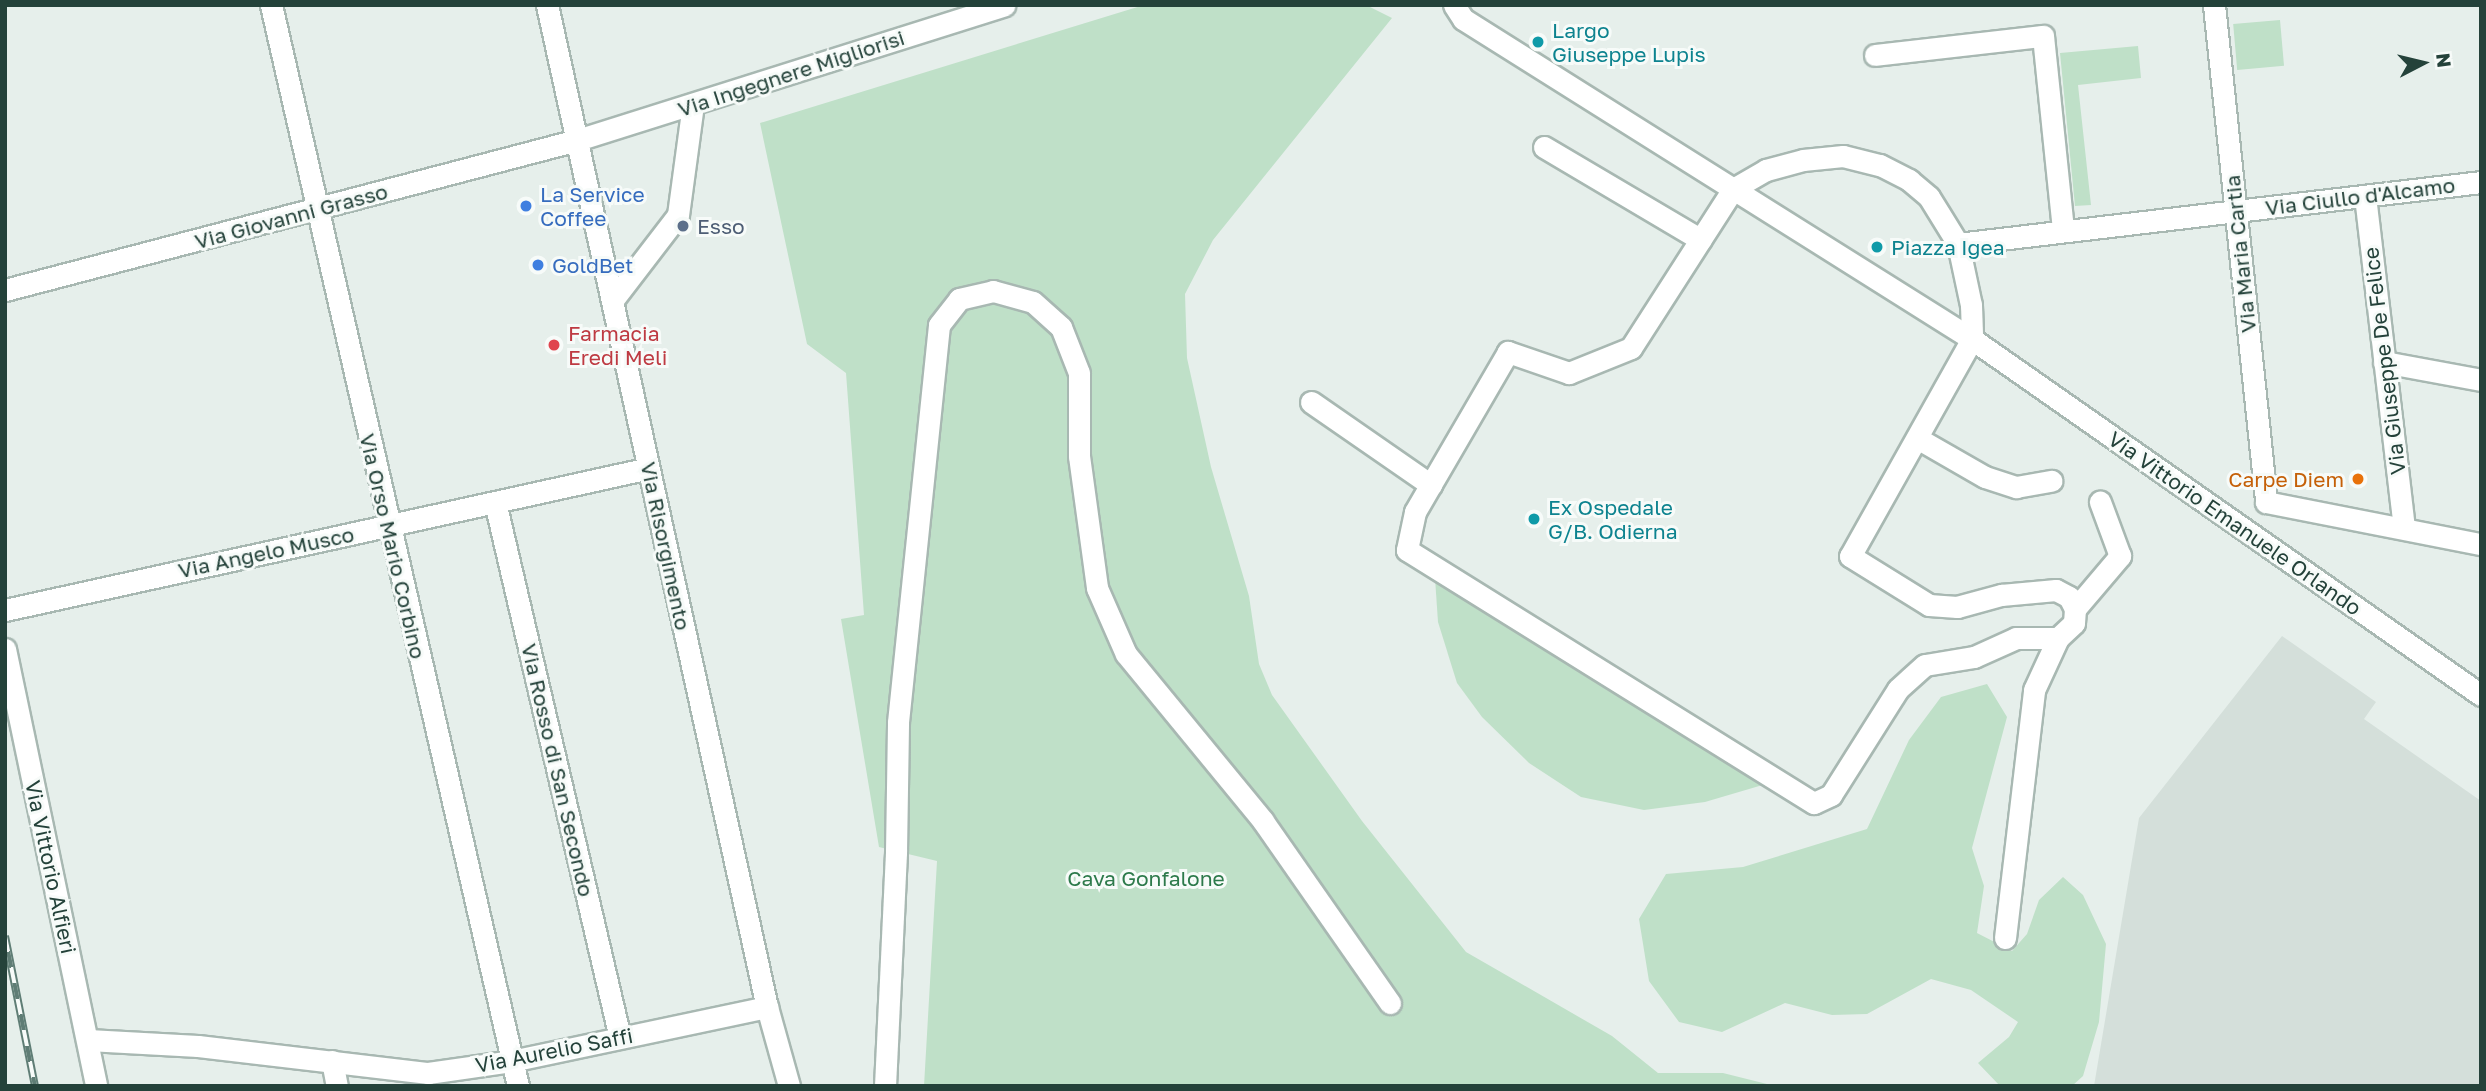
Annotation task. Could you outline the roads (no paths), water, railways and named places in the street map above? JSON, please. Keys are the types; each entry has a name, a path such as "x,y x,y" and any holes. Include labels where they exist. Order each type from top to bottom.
{"street":[{"name":"Via Orso Mario Corbino","path":"271,5 518,1086"},
{"name":"Via Risorgimento","path":"547,5 767,1007 789,1086"},
{"name":"Via Ingegnere Migliorisi","path":"577,140 1004,5"},
{"name":"Via Vittorio Emanuele Orlando","path":"1454,5 1464,19 1990,351 2481,695"},
{"name":"Via Maria Cartia","path":"2214,5 2266,502"},
{"path":"1875,55 2043,36 2063,231"},
{"path":"612,301 678,215 693,104"},
{"name":"Via Giovanni Grasso","path":"5,290 577,140"},
{"path":"1544,147 1701,240"},
{"path":"2005,938 2034,690 2058,638 2074,623 2075,609 2069,597 2056,590 2001,595 1957,607 1929,605 1850,556 1972,339 1971,305 1958,244 1929,197 1880,164 1843,156 1803,160 1766,170 1733,189 1631,348 1569,373 1508,352 1415,512 1407,550 1814,803 1831,795 1898,689 1925,665 1974,657 2017,638 2058,638"},
{"name":"Via Ciullo d'Alcamo","path":"1958,244 2481,182"},
{"name":"Via Giuseppe De Felice","path":"2365,196 2404,527"},
{"path":"885,1086 896,852 898,722 939,325 959,299 993,291 1033,302 1061,327 1079,373 1079,456 1097,588 1126,654 1263,821 1390,1003"},
{"path":"2384,362 2481,380"},
{"path":"1311,402 1431,485"},
{"path":"1917,438 1985,477 2016,487 2051,481"},
{"name":"Via Angelo Musco","path":"5,610 649,468"},
{"name":"Via Rosso di San Secondo","path":"495,502 620,1038"},
{"path":"2075,609 2120,556 2100,502"},
{"path":"2246,530 2266,502 2481,544"},
{"name":"Via Vittorio Alfieri","path":"5,649 12,715 88,1040 96,1086"},
{"name":"Via Aurelio Saffi","path":"88,1040 198,1046 429,1073 511,1061 767,1007"},
{"path":"332,1062 337,1086"}],"railway":[{"path":"5,936 35,1086"}],"place":[{"name":"Largo Giuseppe Lupis","path":"1538,42"},
{"name":"La Service Coffee","path":"526,206"},
{"name":"Esso","path":"683,226"},
{"name":"Piazza Igea","path":"1877,247"},
{"name":"GoldBet","path":"538,265"},
{"name":"Farmacia Eredi Meli","path":"554,345"},
{"name":"Carpe Diem","path":"2358,479"},
{"name":"Ex Ospedale G/B. Odierna","path":"1534,519"}],"park label":[{"name":"Cava Gonfalone","path":"1146,878"}]}
